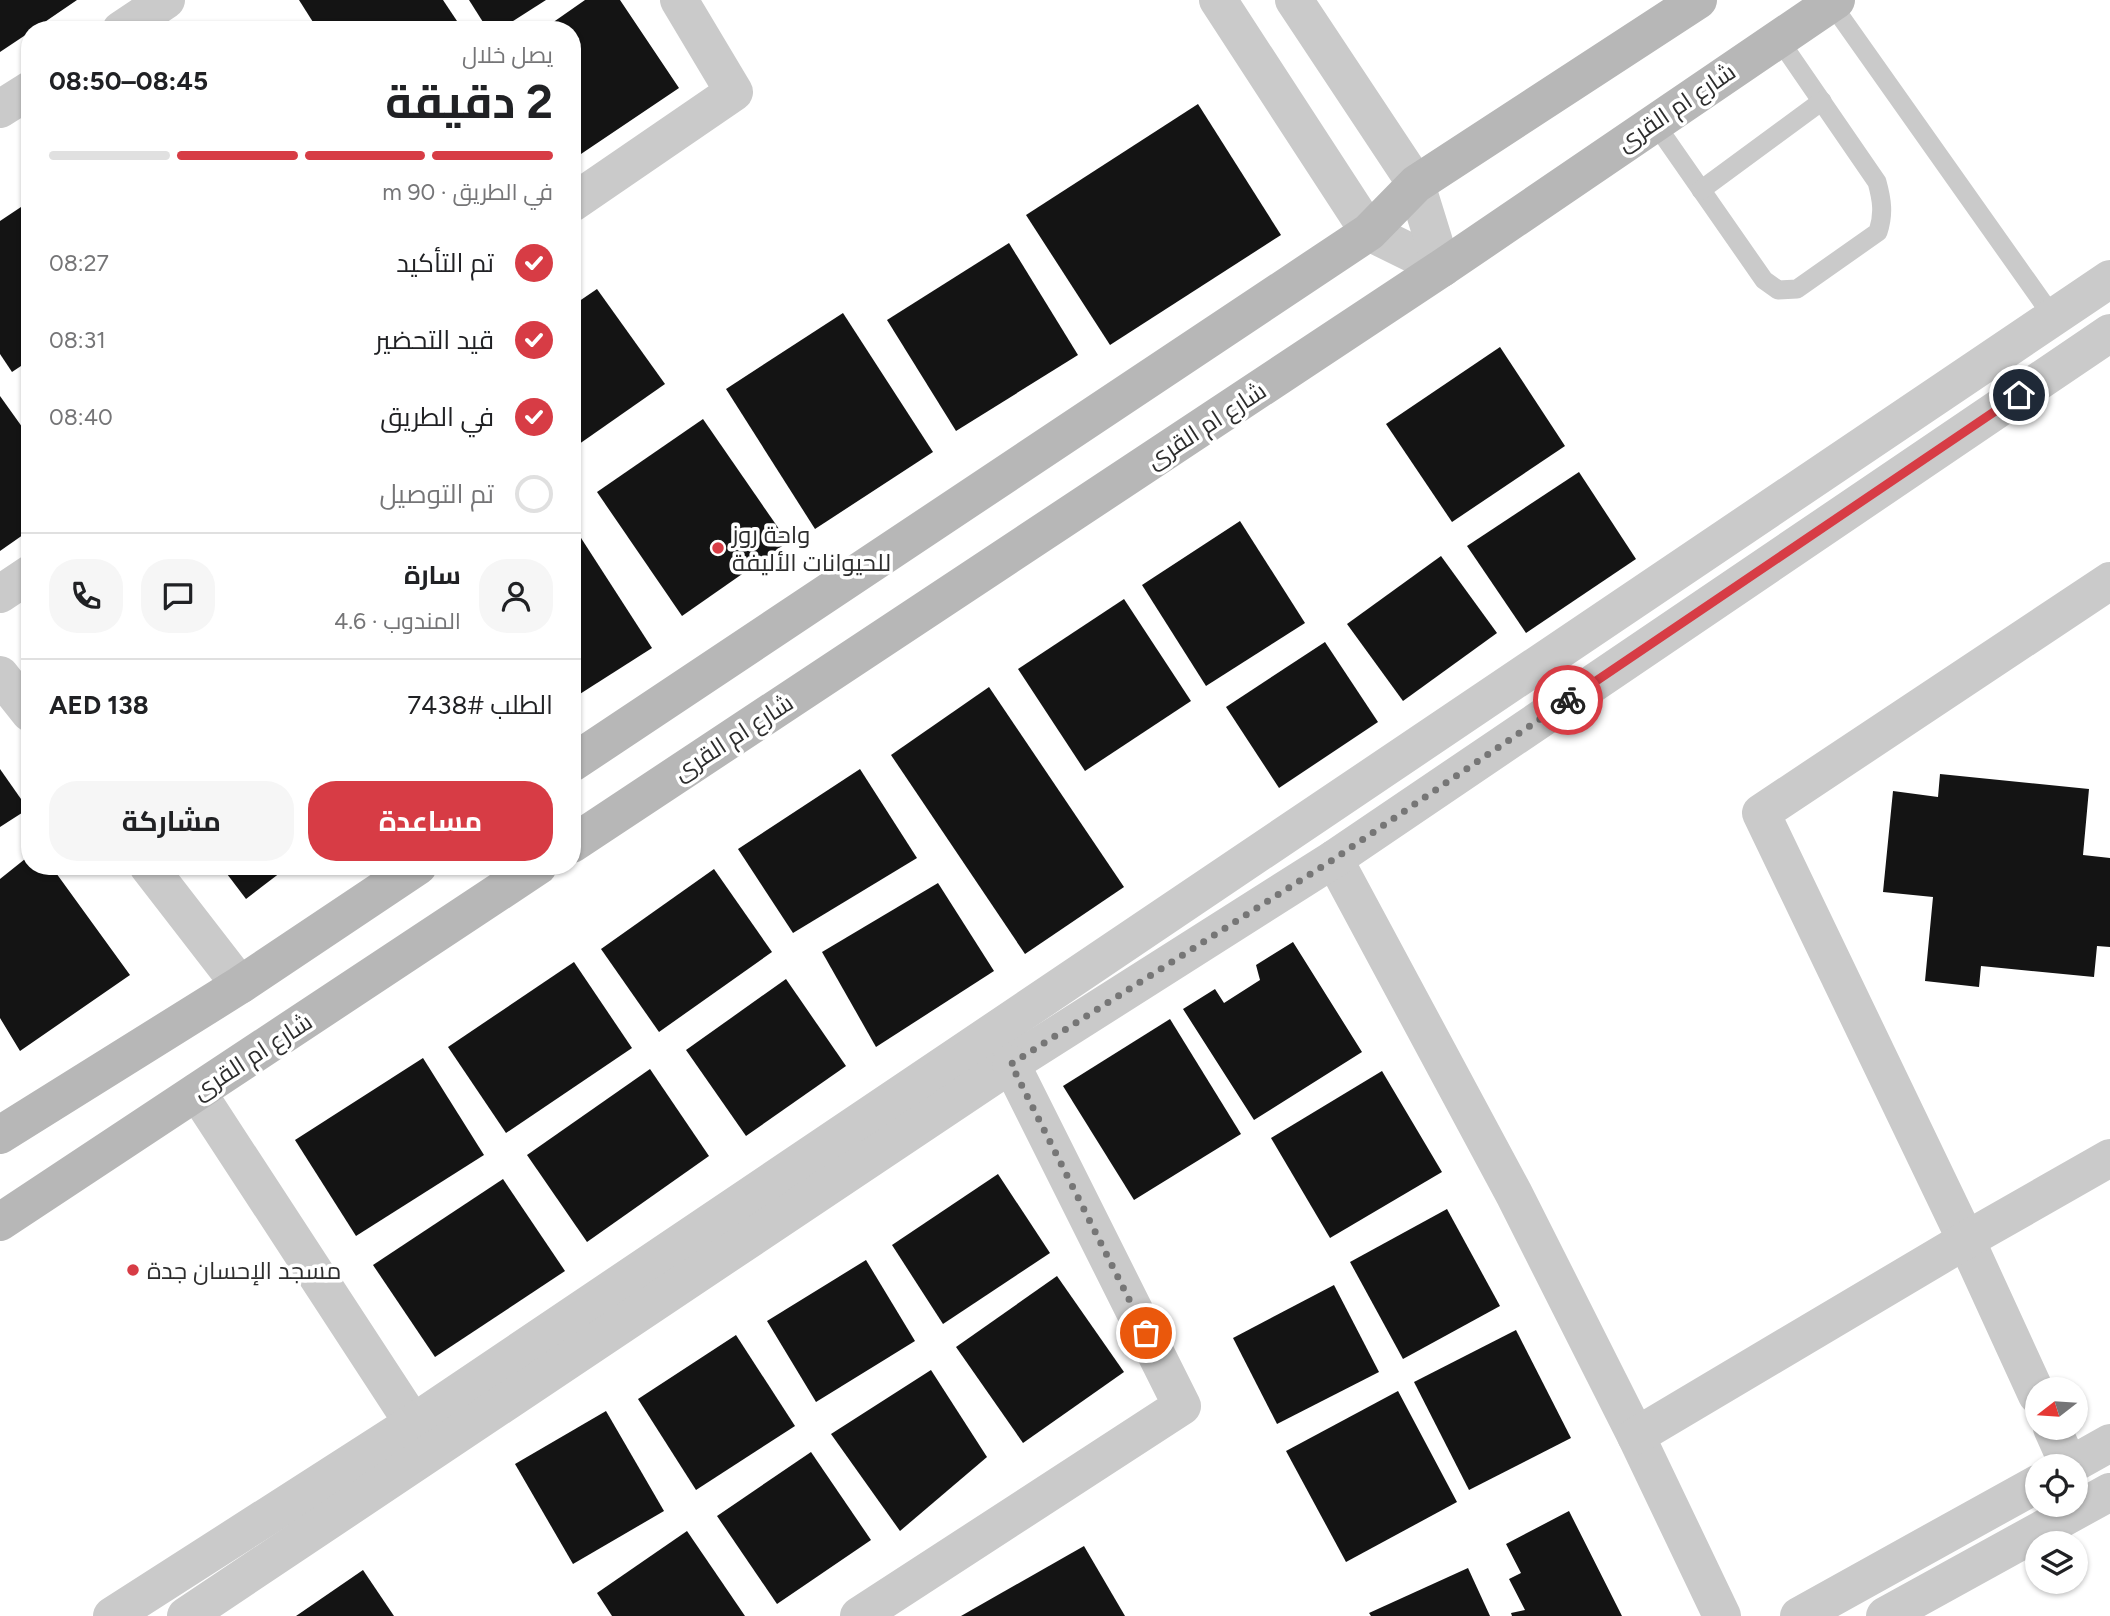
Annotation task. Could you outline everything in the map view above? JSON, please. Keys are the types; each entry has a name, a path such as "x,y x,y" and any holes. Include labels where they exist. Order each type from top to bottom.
{"main road":[{"path":"581,757 1369,232 1416,184 1698,0"},
{"name":"شارع ام القرى","path":"581,838 1443,268 1833,1"},
{"path":"0,1135 240,985 405,875"},
{"name":"شارع ام القرى","path":"0,1222 524,875"}],"street":[{"path":"134,21 166,0"},
{"path":"581,196 734,92 679,0"},
{"path":"1218,0 1369,232 1443,268"},
{"path":"1294,0 1416,184 1443,268"},
{"path":"0,109 21,96"},
{"path":"186,1616 425,1437 2110,279"},
{"path":"112,1616 425,1437 1334,859 2110,333"},
{"path":"0,594 21,580"},
{"path":"2029,1377 1761,813 2110,581"},
{"path":"0,675 21,702"},
{"path":"1334,859 1514,1194 1636,1436 1722,1616"},
{"path":"155,875 240,985"},
{"path":"859,1616 1182,1406 1011,1064"},
{"path":"197,1092 425,1437"},
{"path":"1636,1436 1966,1240 2110,1158"},
{"path":"2088,1455 2110,1443"},
{"path":"1799,1616 2025,1491"},
{"path":"1885,1616 2091,1492"}],"lane":[{"path":"1833,1 2053,317"},
{"path":"1654,122 1764,281 1778,290 1797,289 1878,232 1882,219 1882,201 1877,182 1778,38"},
{"path":"1702,190 1822,101"}],"building":[{"path":"0,0 77,0 46,21 21,21 21,38 0,52"},
{"path":"299,0 443,0 457,21 312,21"},
{"path":"469,0 546,0 513,21 482,21"},
{"path":"585,0 620,0 679,88 581,154 581,21 555,21"},
{"path":"1198,104 1281,235 1110,345 1026,215"},
{"path":"21,207 21,366 12,372 0,354 0,221"},
{"path":"1009,243 1078,355 956,431 887,320"},
{"path":"597,289 665,384 581,443 581,300"},
{"path":"843,313 933,452 815,529 726,389"},
{"path":"1500,347 1565,446 1452,522 1386,424"},
{"path":"0,396 21,425 21,536 0,551"},
{"path":"703,419 788,542 682,616 597,492"},
{"path":"1579,472 1636,559 1526,633 1467,546"},
{"path":"1240,521 1305,623 1206,686 1142,585"},
{"path":"581,538 652,648 581,693"},
{"path":"1441,556 1497,633 1403,701 1347,624"},
{"path":"1124,599 1191,701 1085,771 1018,669"},
{"path":"1325,642 1378,722 1279,788 1226,707"},
{"path":"989,687 1124,887 1025,954 891,755"},
{"path":"0,769 21,799 21,814 0,827"},
{"path":"860,769 917,858 793,933 738,849"},
{"path":"1940,774 2089,789 2083,855 2110,858 2110,947 2097,946 2094,977 1981,966 1979,987 1925,981 1933,897 1883,892 1893,791 1938,797"},
{"path":"21,862 21,875 58,875 130,975 20,1051 0,1018 0,879"},
{"path":"714,869 772,952 659,1032 601,949"},
{"path":"228,875 277,875 246,899"},
{"path":"938,883 994,971 876,1047 822,952"},
{"path":"1293,942 1362,1052 1254,1120 1183,1009 1215,989 1224,1003 1260,980 1256,965"},
{"path":"574,962 632,1048 506,1133 448,1047"},
{"path":"786,979 846,1066 746,1136 686,1050"},
{"path":"1170,1019 1241,1134 1134,1200 1063,1086"},
{"path":"423,1058 484,1155 356,1236 295,1140"},
{"path":"650,1069 709,1156 587,1242 527,1155"},
{"path":"1382,1071 1442,1172 1330,1238 1271,1138"},
{"path":"998,1174 1050,1253 943,1324 892,1245"},
{"path":"503,1179 565,1271 435,1357 373,1265"},
{"path":"1447,1209 1500,1306 1403,1359 1350,1262"},
{"path":"866,1260 915,1341 816,1402 767,1321"},
{"path":"1057,1276 1124,1372 1023,1443 956,1347"},
{"path":"1334,1285 1379,1372 1277,1424 1233,1338"},
{"path":"1516,1330 1571,1438 1469,1490 1414,1382"},
{"path":"736,1335 795,1426 696,1490 638,1399"},
{"path":"931,1370 987,1457 900,1531 831,1434"},
{"path":"1398,1391 1457,1502 1346,1562 1286,1451"},
{"path":"606,1411 664,1511 573,1564 515,1464"},
{"path":"811,1452 871,1540 777,1604 717,1516"},
{"path":"1569,1511 1622,1616 1512,1616 1511,1613 1525,1610 1509,1579 1521,1573 1506,1544"},
{"path":"687,1531 745,1616 612,1616 597,1593"},
{"path":"1084,1546 1125,1616 961,1616"},
{"path":"1468,1568 1490,1616 1371,1616 1369,1613"},
{"path":"363,1570 394,1616 296,1616"}],"way so far":[{"path":"1146,1333 1011,1064 1334,859 1568,700"}],"place":[{"name":"واحة روز للحيوانات الأليفة","path":"718,548"},
{"name":"مسجد الإحسان جدة","path":"133,1270"}],"route":[{"path":"1568,700 2019,395"}]}
